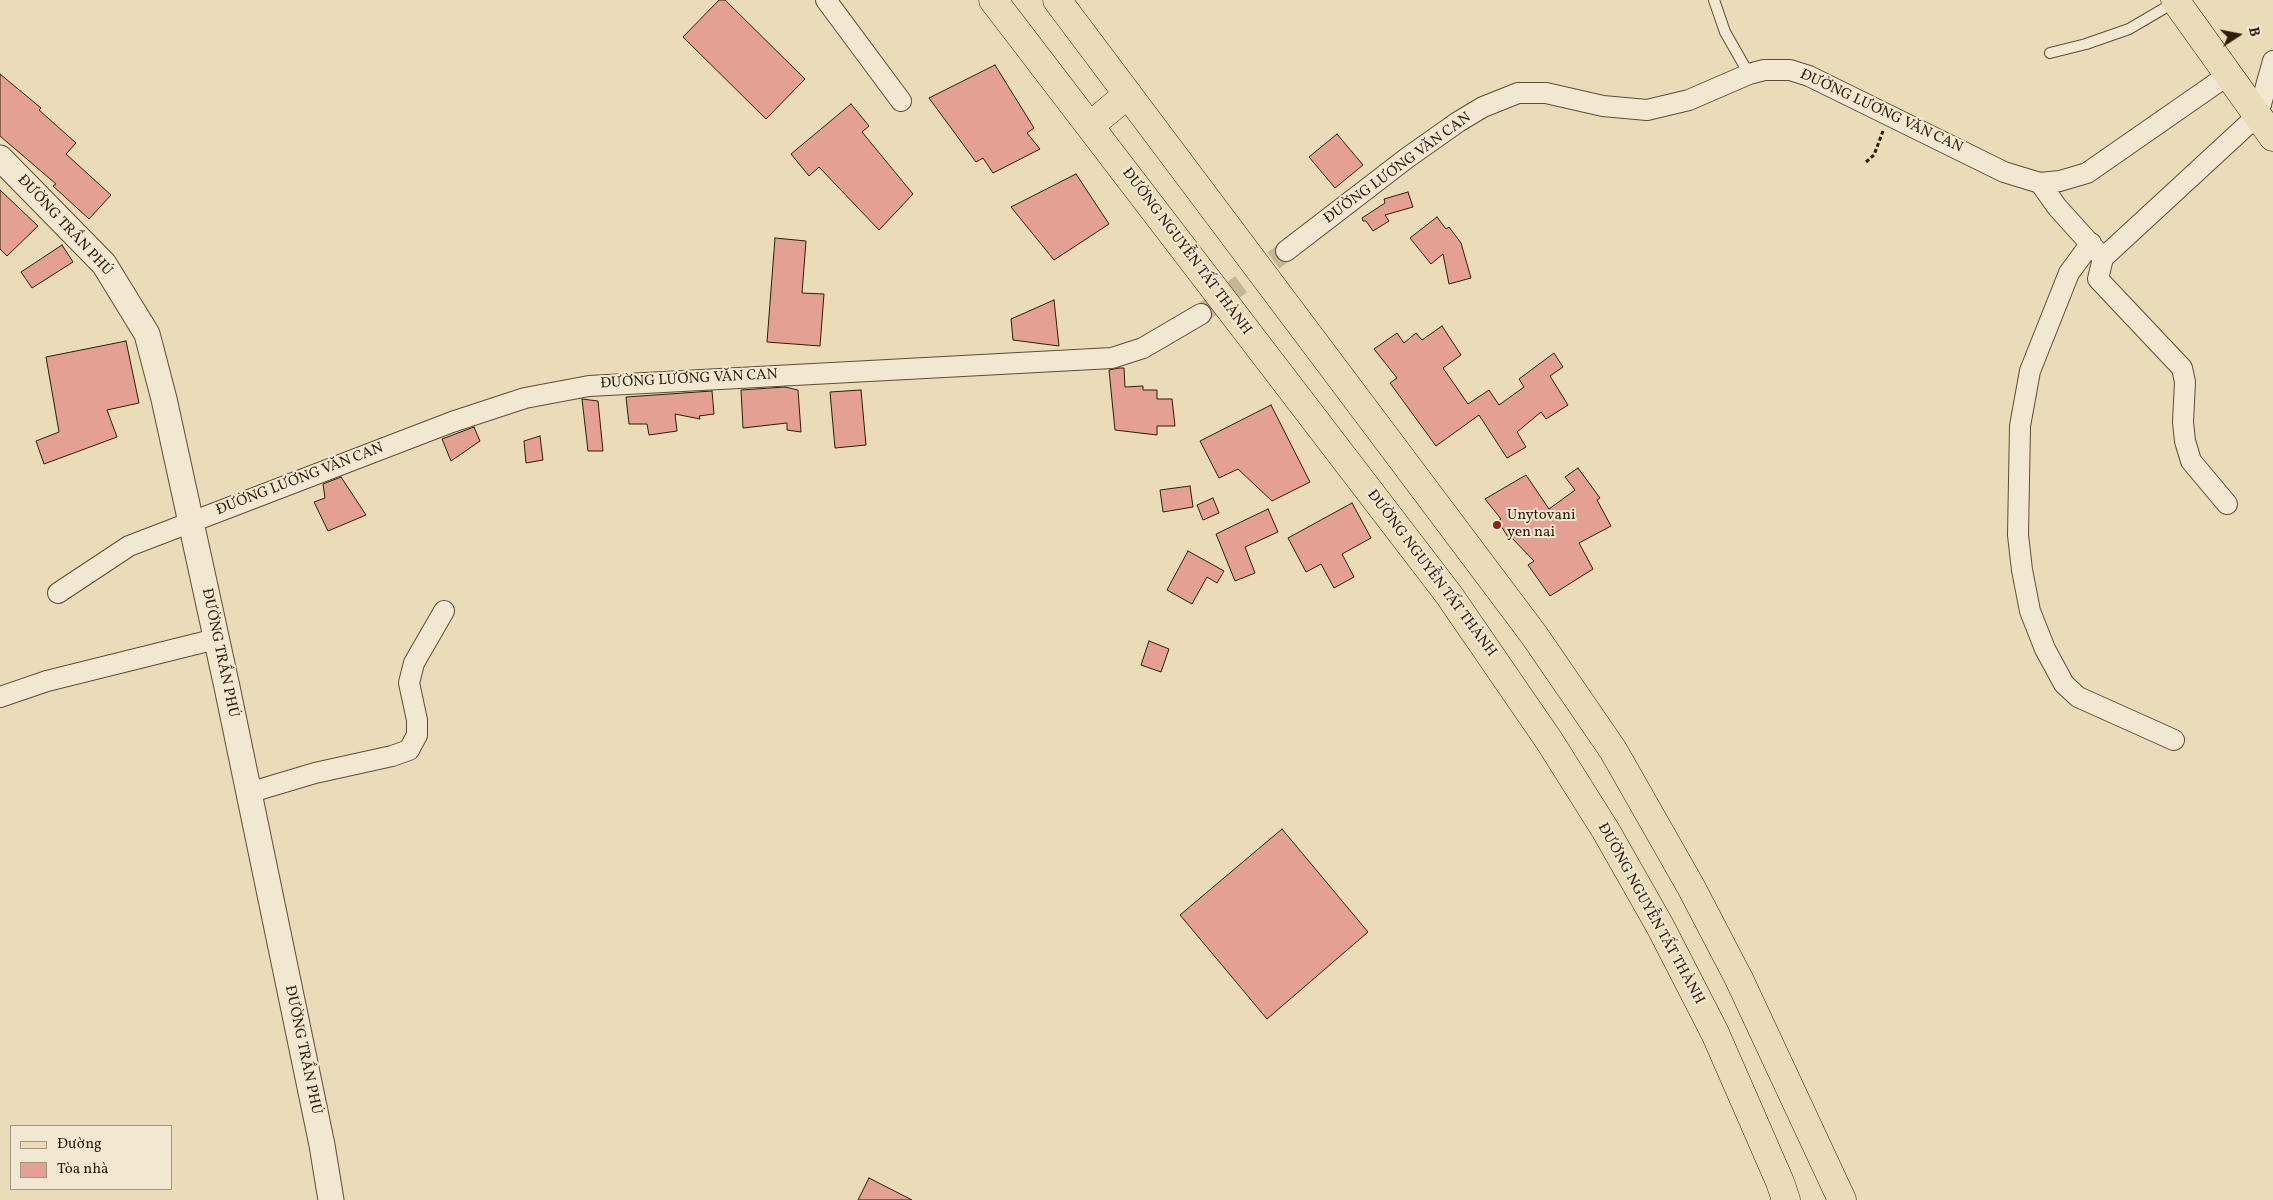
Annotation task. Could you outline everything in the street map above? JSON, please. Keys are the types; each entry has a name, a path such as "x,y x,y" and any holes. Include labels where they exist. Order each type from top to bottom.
{"main road":[{"name":"ĐƯỜNG NGUYỄN TẤT THÀNH","path":"993,0 1449,595 1500,666 1606,832 1660,926 1715,1033 1780,1182 1786,1200"},
{"path":"1057,0 1485,570 1575,692 1613,750 1654,821 1739,979 1842,1200"},
{"path":"2175,1 2273,138"},
{"path":"1090,126 1128,94"},
{"path":"1449,595 1485,570"}],"street":[{"path":"826,0 901,101"},
{"path":"2174,740 2078,697 2064,684 2044,649 2030,612 2022,570 2018,534 2020,426 2030,371 2069,273 2258,115 2273,61"},
{"name":"ĐƯỜNG LƯƠNG VĂN CAN","path":"1286,251 1407,158 1458,122 1510,95 1528,92 1546,93 1603,106 1647,110 1689,100 1748,74 1764,70 1790,70 1809,76 1888,117 1964,151 2004,172 2040,183 2060,181 2087,173 2228,75"},
{"name":"ĐƯỜNG TRẦN PHÚ","path":"0,158 104,264 147,334 216,639 322,1145 331,1200"},
{"path":"2040,183 2057,207 2097,250 2098,279 2182,368 2185,382 2183,422 2185,441 2191,461 2227,504"},
{"name":"ĐƯỜNG LƯƠNG VĂN CAN","path":"58,593 129,546 452,422 526,398 589,386 1112,358 1143,348 1201,314"},
{"path":"248,793 315,773 392,756 409,750 417,735 417,720 409,683 414,663 444,611"},
{"path":"0,697 47,681 216,639"}],"lane":[{"path":"1714,0 1725,32 1748,74"},
{"path":"2050,53 2086,44 2129,28 2175,1"}],"path":[{"path":"1866,162 1874,155 1888,117"}],"building":[{"path":"719,0 725,0 805,79 766,119 683,37"},
{"path":"995,65 1034,128 1027,133 1040,149 993,173 983,158 976,162 929,98"},
{"path":"0,74 41,108 39,110 76,143 66,154 111,195 89,219 53,186 56,184 0,136"},
{"path":"851,104 869,126 862,132 913,194 879,230 819,167 809,176 791,154"},
{"path":"1337,134 1363,165 1335,188 1309,157"},
{"path":"1076,174 1109,224 1054,260 1011,207"},
{"path":"0,190 38,226 7,256 0,249"},
{"path":"1408,192 1413,207 1385,215 1389,221 1373,231 1366,221 1363,221 1362,218 1385,203 1384,199"},
{"path":"1437,217 1446,229 1449,227 1461,243 1471,278 1449,284 1443,254 1431,264 1410,238"},
{"path":"775,238 806,241 802,293 824,294 820,346 767,342"},
{"path":"62,245 73,262 32,288 21,272"},
{"path":"1054,300 1059,346 1013,340 1011,319"},
{"path":"1442,326 1461,355 1443,368 1468,404 1489,390 1499,405 1524,387 1519,379 1554,353 1563,367 1550,376 1568,405 1546,419 1541,412 1517,432 1526,447 1507,458 1479,415 1436,446 1390,383 1397,378 1374,349 1397,333 1404,343 1416,333 1422,340"},
{"path":"126,341 139,403 107,410 117,437 44,464 36,441 59,432 46,357"},
{"path":"1124,368 1125,387 1143,386 1143,390 1157,390 1157,399 1172,399 1175,426 1157,426 1157,435 1115,430 1109,370"},
{"path":"785,387 798,390 801,432 787,430 787,423 743,428 741,390"},
{"path":"861,390 866,445 835,448 830,392"},
{"path":"712,391 714,414 699,416 700,419 675,414 677,431 649,435 647,424 629,424 626,397"},
{"path":"582,399 598,401 603,451 588,451"},
{"path":"1271,405 1310,482 1272,501 1238,469 1219,478 1200,441"},
{"path":"474,427 480,441 451,461 442,439"},
{"path":"540,436 543,460 526,463 524,441"},
{"path":"1578,468 1600,498 1597,500 1611,526 1579,543 1593,569 1550,596 1528,565 1534,561 1510,536 1508,537 1498,521 1501,519 1485,499 1526,475 1549,509 1575,490 1565,477"},
{"path":"341,477 366,515 328,531 314,502 325,498 323,484"},
{"path":"1190,486 1193,507 1163,512 1160,490"},
{"path":"1213,498 1219,513 1203,520 1197,505"},
{"path":"1352,503 1371,538 1342,554 1354,577 1334,588 1321,564 1306,572 1288,538"},
{"path":"1268,509 1278,532 1245,547 1255,573 1235,581 1216,534"},
{"path":"1188,551 1224,571 1217,583 1207,577 1192,604 1167,590"},
{"path":"1149,641 1169,649 1161,672 1141,665"},
{"path":"1282,829 1368,932 1267,1019 1180,915"},
{"path":"869,1178 912,1200 858,1200"}],"tunnel":[{"path":"1201,314 1286,251"}],"place":[{"name":"Unytovani yen nai","path":"1497,525"}]}
